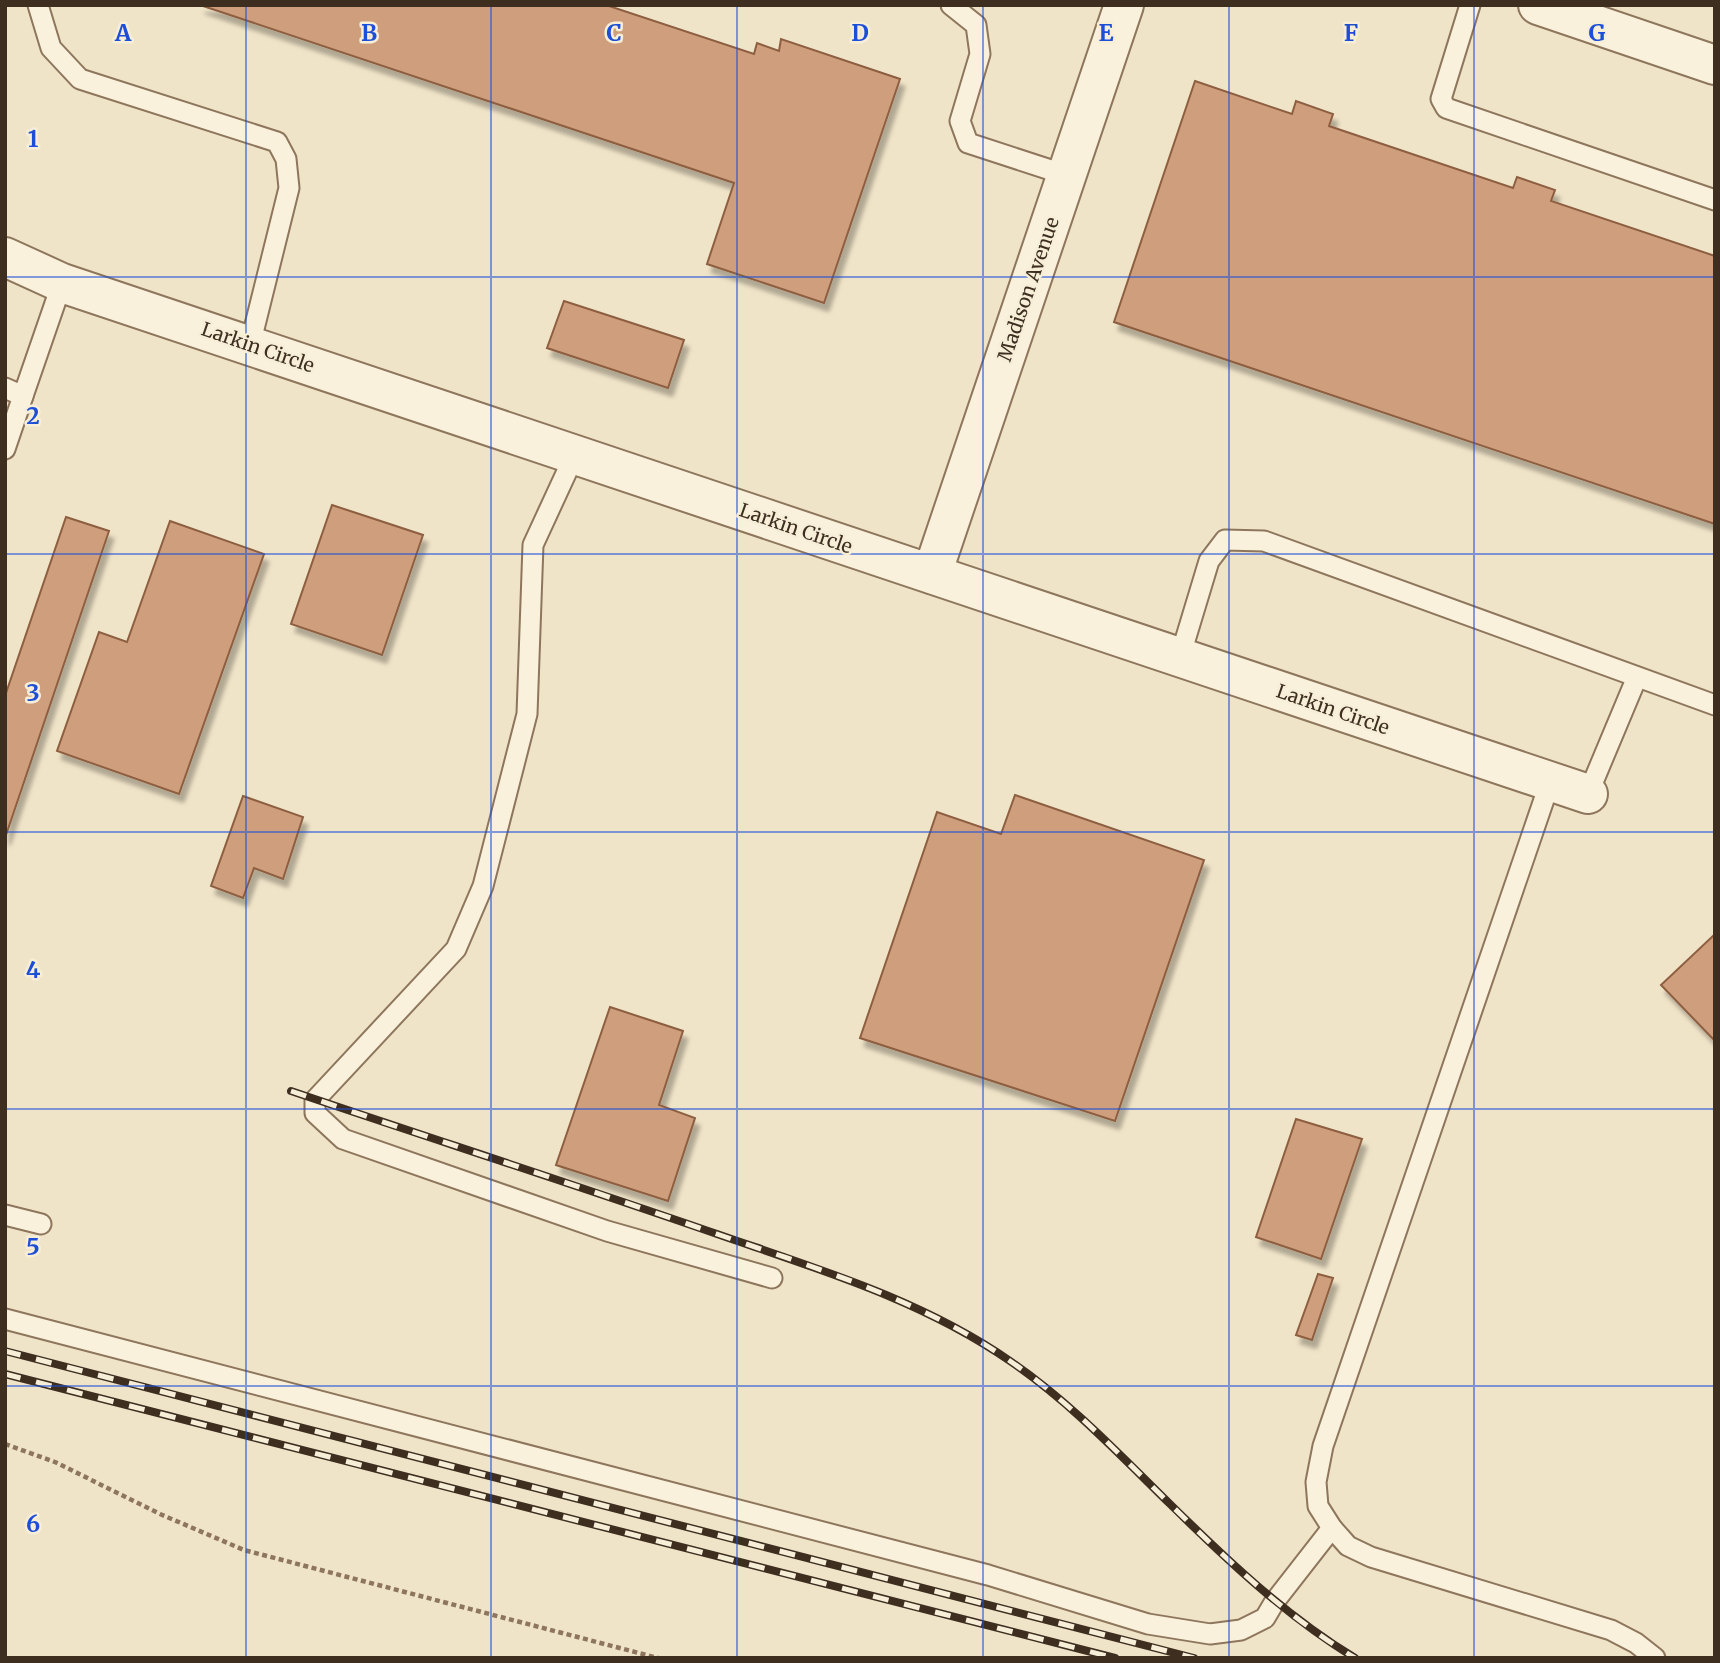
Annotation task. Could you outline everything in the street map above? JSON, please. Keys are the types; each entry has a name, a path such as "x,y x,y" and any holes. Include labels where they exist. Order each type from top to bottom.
{"street":[{"name":"Madison Avenue","path":"932,573 1124,5"},
{"path":"1538,5 1715,65"},
{"name":"Larkin Circle","path":"5,257 62,283 1588,794"}],"lane":[{"path":"38,5 51,48 80,79 277,142 286,159 289,188 250,345"},
{"path":"951,5 976,25 980,54 960,121 968,143 1066,176"},
{"path":"1470,5 1441,99 1446,108 1715,200"},
{"path":"5,449 14,392 62,283"},
{"path":"575,454 533,545 527,715 483,886 456,949 315,1100 315,1113 343,1139 607,1231 772,1278"},
{"path":"1180,657 1209,561 1225,540 1264,541 1715,705"},
{"path":"1588,794 1637,677"},
{"path":"1550,782 1323,1446 1316,1482 1318,1506 1348,1546 1371,1556 1611,1630 1636,1643 1655,1658"},
{"path":"5,1215 41,1224"},
{"path":"5,1319 961,1568 1148,1624 1210,1634 1241,1630 1265,1618 1275,1601 1332,1528"}],"path":[{"path":"5,1444 55,1462 160,1514 244,1550 658,1658"}],"building":[{"path":"200,5 606,5 754,54 757,43 779,51 781,39 900,79 824,303 707,264 734,183"},
{"path":"1195,81 1292,114 1296,101 1333,114 1329,126 1513,188 1517,177 1555,190 1551,201 1715,256 1715,524 1114,322"},
{"path":"564,301 684,340 668,388 547,348"},
{"path":"332,505 423,535 382,655 291,624"},
{"path":"66,517 109,531 5,838 5,696"},
{"path":"170,521 264,554 179,794 57,751 99,632 127,642"},
{"path":"1015,795 1204,860 1115,1121 860,1038 937,812 1001,834"},
{"path":"243,796 303,817 283,879 254,868 243,898 211,886"},
{"path":"1715,934 1715,1041 1661,985"},
{"path":"610,1007 683,1031 659,1105 695,1118 668,1201 556,1165"},
{"path":"1296,1119 1362,1139 1321,1259 1256,1237"},
{"path":"1318,1274 1333,1278 1312,1340 1296,1335"}],"railway":[{"path":"291,1091 793,1260 868,1288 941,1320 1010,1361 1053,1394 1258,1586 1305,1624 1355,1658"},
{"path":"5,1351 1194,1658"},
{"path":"5,1374 1115,1658"}]}
